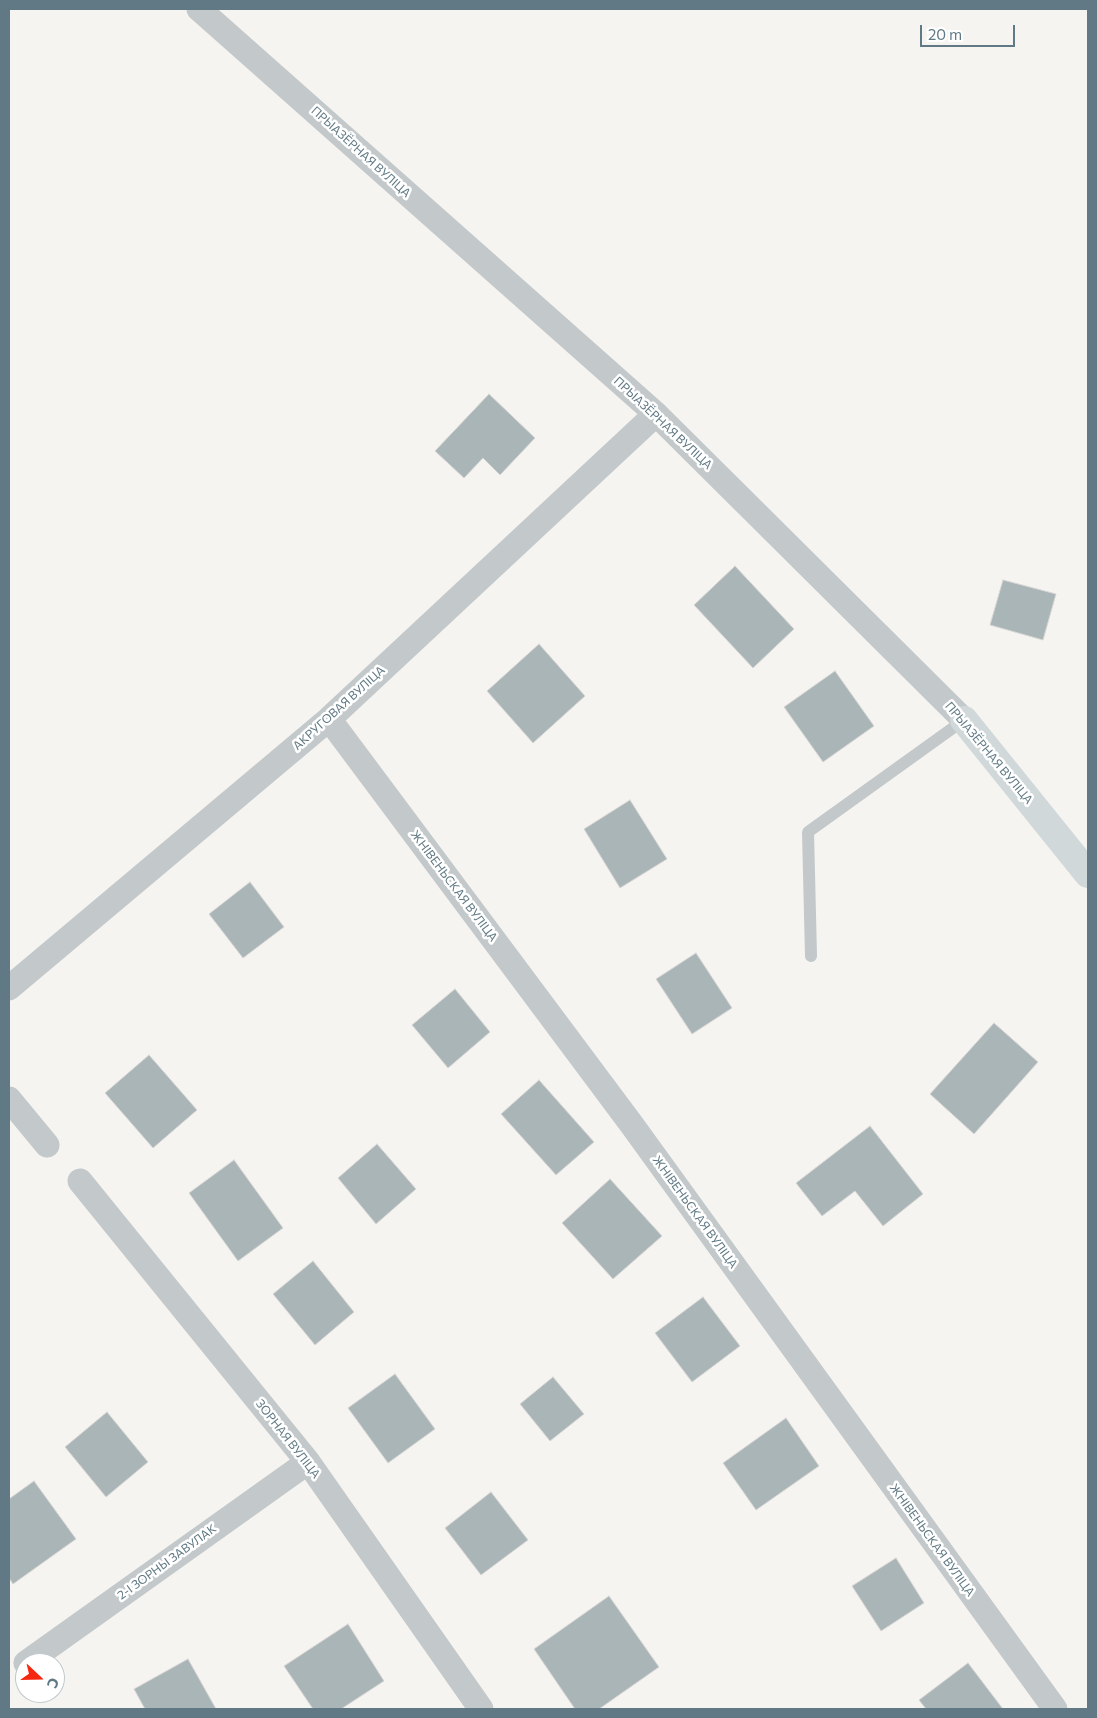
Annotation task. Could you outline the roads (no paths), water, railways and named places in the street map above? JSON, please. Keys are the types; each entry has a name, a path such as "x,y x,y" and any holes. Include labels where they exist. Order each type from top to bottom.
{"street":[{"name":"ПРЫАЗЁРНАЯ ВУЛІЦА","path":"200,9 656,414 964,720 1088,874"},
{"name":"АКРУГОВАЯ ВУЛІЦА","path":"9,988 329,719 656,414"},
{"name":"ЖНІВЕНЬСКАЯ ВУЛІЦА","path":"329,719 632,1125 1055,1709"},
{"path":"9,1099 47,1145"},
{"name":"ЗОРНАЯ ВУЛІЦА","path":"80,1182 308,1462 481,1709"},
{"name":"2-І ЗОРНЫ ЗАВУЛАК","path":"40,1653 308,1462"}],"lane":[{"path":"812,956 808,832 964,720"}]}
